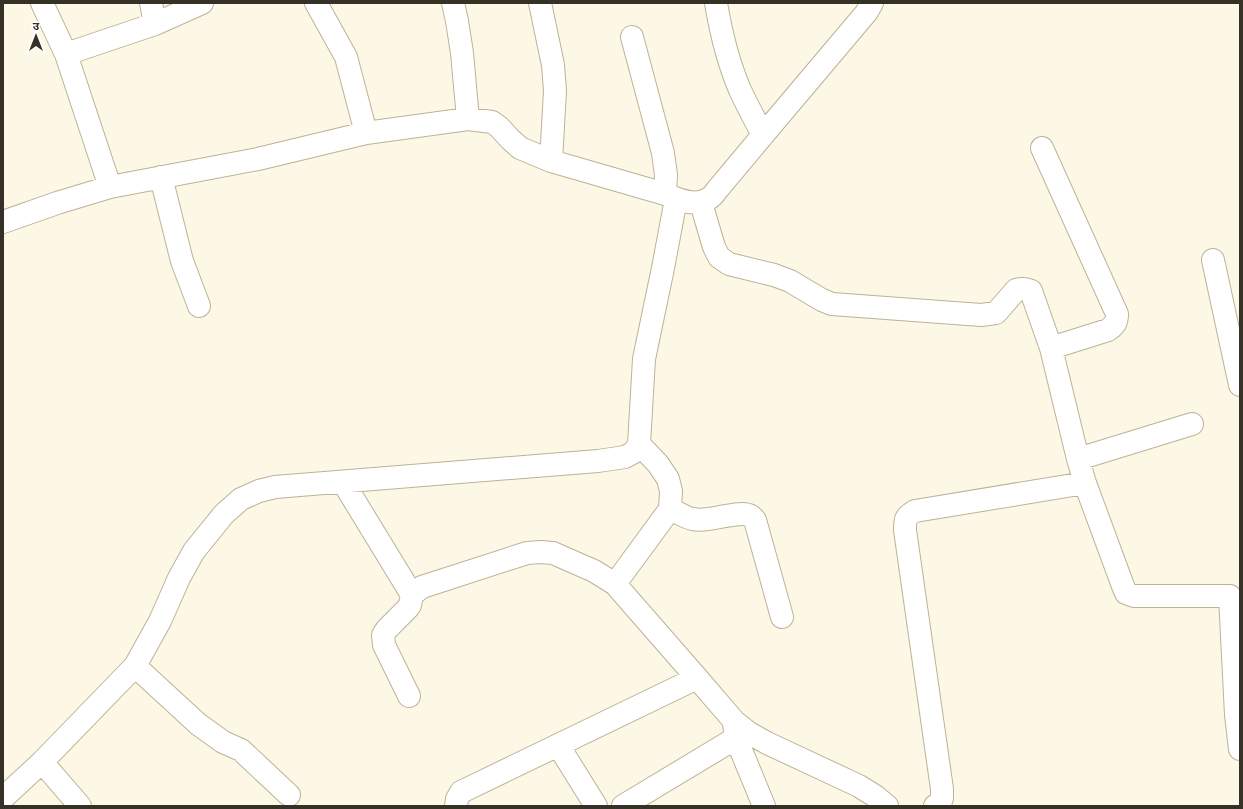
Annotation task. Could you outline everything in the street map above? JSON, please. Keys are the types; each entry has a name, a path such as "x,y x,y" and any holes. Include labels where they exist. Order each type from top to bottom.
{"street":[{"path":"42,3 66,54 110,187"},
{"path":"66,54 153,13 202,3"},
{"path":"316,3 346,57 366,133"},
{"path":"453,3 462,52 468,119"},
{"path":"540,3 553,65 555,91 551,161"},
{"path":"716,3 728,58 740,91 763,134"},
{"path":"3,222 57,203 110,187 258,159 366,133 468,119 492,122 520,148 551,161 692,203 701,203 718,190 763,134 866,13 872,3"},
{"path":"3,798 42,762 135,666 160,621 179,578 194,551 224,514 241,499 259,491 276,488 598,461 624,457 634,452 639,444 644,359 663,268 670,196 663,153 632,37"},
{"path":"1042,148 1117,314 1114,326 1108,330 1051,348"},
{"path":"161,177 182,261 199,306"},
{"path":"701,203 714,247 719,257 729,264 790,280 822,300 832,304 990,315 996,313 1016,290 1024,289 1031,291 1051,348 1085,483 1122,586 1126,593 1134,596 1235,596 1236,716 1240,749"},
{"path":"1212,260 1240,385"},
{"path":"1078,459 1192,424"},
{"path":"615,584 670,508 671,491 668,479 658,464 639,444"},
{"path":"343,482 412,595"},
{"path":"935,806 940,804 942,789 905,530 905,520 908,515 915,511 1085,483"},
{"path":"670,508 693,519 706,520 738,514 746,514 751,516 755,520 782,617"},
{"path":"409,696 384,645 383,635 410,605 412,595 422,587 434,582 527,553 553,553 594,571 615,584 697,678 735,729 764,806"},
{"path":"135,666 198,724 223,742 242,750 289,795"},
{"path":"456,806 457,799 461,792 697,678"},
{"path":"623,806 735,729"},
{"path":"735,729 749,733 859,786 876,796 887,806"},
{"path":"558,745 596,806"},
{"path":"42,762 80,806"}]}
